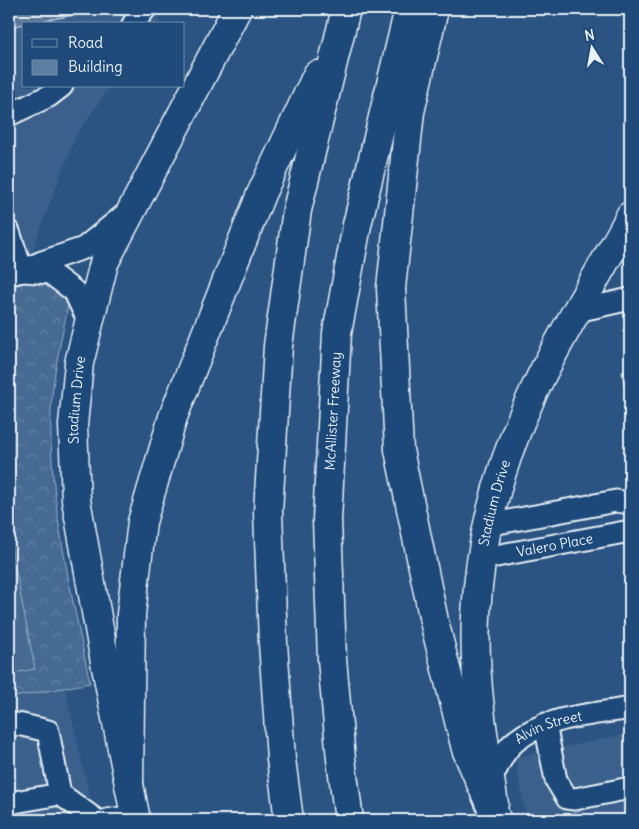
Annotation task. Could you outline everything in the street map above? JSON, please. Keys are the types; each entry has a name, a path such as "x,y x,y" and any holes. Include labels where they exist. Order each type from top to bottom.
{"main road":[{"name":"Stadium Drive","path":"136,818 76,500 73,425 79,363 104,263 237,9"},
{"name":"McAllister Freeway","path":"349,820 341,760 332,659 327,520 337,333 357,225 408,9"},
{"path":"434,9 410,112 391,288 399,450 434,621 466,749 496,819"},
{"path":"129,784 131,614 142,522 173,417 258,203 343,16"},
{"path":"289,820 281,759 273,643 268,512 278,346 297,210 343,16"},
{"name":"Stadium Drive","path":"496,819 477,675 476,618 480,559 496,484 511,441 535,390 577,311 627,228"}],"street":[{"path":"135,22 145,9"},
{"path":"9,115 49,96 59,88"},
{"path":"15,272 84,248 133,208"},
{"path":"9,232 15,272"},
{"path":"15,272 50,273 74,291 89,322"},
{"path":"577,311 630,299"},
{"path":"487,525 616,501 630,503"},
{"name":"Valero Place","path":"480,559 630,532"},
{"name":"Alvin Street","path":"490,782 505,752 516,740 545,724 630,708"},
{"path":"9,726 18,724 48,732 60,794 96,820"},
{"path":"545,724 556,780 567,798 576,799 630,788"},
{"path":"9,804 60,794"},
{"path":"107,820 136,818"}],"shaded area":[{"path":"9,9 167,9 157,22 22,22 22,88 110,88 76,135 35,243 13,346 9,395"},
{"path":"9,395 62,674 95,820 9,820"},
{"path":"630,733 630,820 527,820 515,758"}],"green space":[{"path":"37,281 49,282 67,298 68,307 52,395 51,443 53,478 69,581 90,683 9,698 9,286"},
{"path":"9,536 35,669 9,674"}],"building":[{"path":"9,9 107,9 36,22 22,22 22,25 9,27"},
{"path":"630,371 630,416 622,372"},
{"path":"49,815 50,820 22,820"}]}
